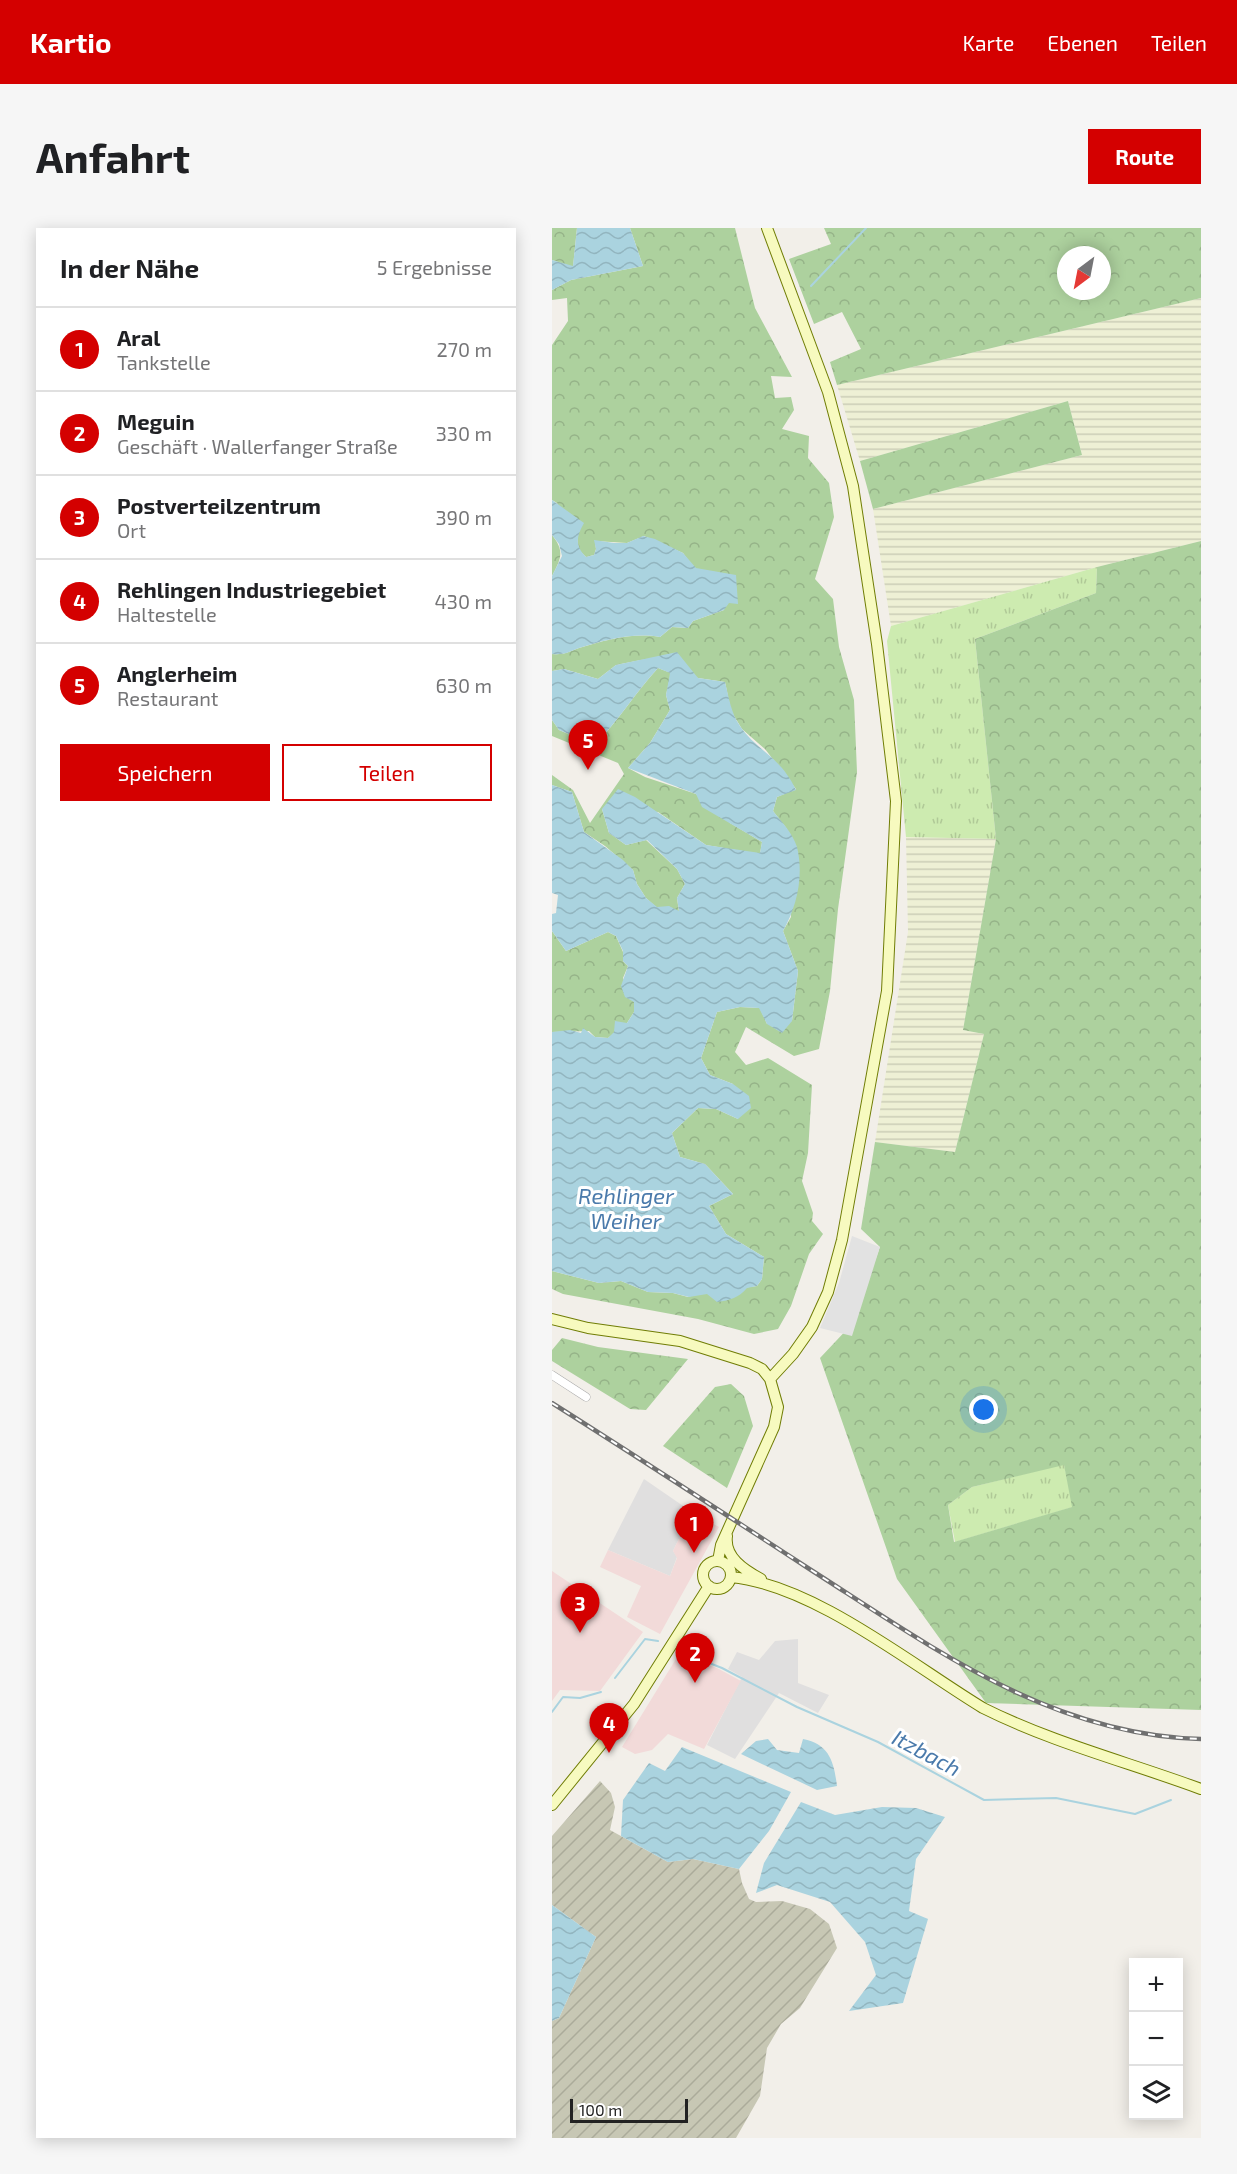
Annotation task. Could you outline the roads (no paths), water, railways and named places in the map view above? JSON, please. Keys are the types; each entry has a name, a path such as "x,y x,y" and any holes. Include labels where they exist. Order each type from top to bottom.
{"main road":[{"path":"767,228 828,392 853,486 896,801 887,991 842,1240 828,1292 812,1327 793,1354 770,1379"},
{"path":"552,1319 588,1328 680,1341 750,1363 770,1379 775,1390 776,1417 721,1545 718,1562"},
{"path":"729,1527 726,1539 731,1556 748,1573 835,1615 964,1696 1012,1722 1075,1747 1201,1789"},
{"path":"709,1586 704,1573 709,1564 718,1562 727,1565 731,1577"},
{"path":"731,1577 777,1588"},
{"path":"709,1586 722,1588 731,1577"},
{"path":"552,1805 634,1704 709,1586"}],"street":[{"path":"552,1375 586,1397"}],"water":[{"path":"577,228 630,228 643,266 571,280 552,290 552,260 573,266"},
{"path":"552,500 584,523 578,544 586,557 594,555 596,549 594,540 627,543 643,536 655,539 683,553 696,568 736,575 738,604 729,603 724,610 693,621 688,628 672,627 660,637 640,635 619,638 563,654 552,654 552,576 562,556 559,544 552,535"},
{"name":"Rehlinger Weiher","path":"677,652 698,678 725,682 732,711 740,726 783,769 796,790 777,797 773,811 793,837 800,869 795,901 783,931 798,971 792,1021 782,1033 767,1024 759,1008 740,1007 717,1012 701,1058 710,1075 733,1084 749,1096 751,1108 738,1119 716,1109 698,1108 672,1133 680,1157 705,1164 733,1194 709,1206 726,1234 764,1257 762,1279 757,1286 747,1288 734,1298 717,1302 707,1294 689,1297 673,1293 648,1292 621,1281 599,1283 552,1271 552,1032 570,1030 581,1033 583,1028 595,1037 608,1038 614,1032 615,1021 627,1023 634,1012 634,1002 625,997 621,986 628,966 623,961 623,951 616,936 608,932 566,951 552,931 552,914 556,913 558,895 552,893 552,785 572,792 584,832 633,870 637,884 646,898 657,907 669,906 679,911 677,898 685,884 677,869 647,840 626,845 609,833 602,809 618,789 635,797 706,845 760,853 762,842 702,807 696,794 628,768 650,743 670,710 666,695 670,673 658,668 595,745 559,730 552,720 552,671 564,669 598,679 616,665"},
{"path":"768,1739 777,1750 799,1753 803,1739 819,1745 832,1762 837,1786 817,1790 741,1754 756,1741"},
{"path":"682,1747 791,1792 769,1831 739,1869 693,1859 668,1862 621,1836 623,1800 649,1763 665,1771"},
{"path":"801,1802 835,1815 882,1807 916,1808 945,1817 916,1859 909,1911 928,1919 903,2003 849,2011 876,1975 865,1942 830,1902 777,1885 756,1893 764,1863"},
{"path":"552,1905 596,1937 559,2018 552,2021"}],"waterway":[{"path":"811,286 866,228"},
{"name":"Itzbach","path":"615,1678 645,1639 658,1641"},
{"name":"Itzbach","path":"681,1652 722,1668 797,1707 878,1742 984,1800 1056,1798 1135,1814 1171,1800"},
{"name":"Itzbach","path":"552,1712 563,1697 580,1698 601,1692"}],"railway":[{"path":"552,1403 902,1629 995,1682 1044,1704 1094,1722 1146,1734 1201,1739"}],"place":[{"name":"Anglerheim","path":"588,770"},
{"name":"Aral","path":"694,1553"},
{"name":"Postverteilzentrum","path":"580,1633"},
{"name":"Meguin","path":"695,1683"},
{"name":"Rehlingen Industriegebiet","path":"609,1753"}]}
